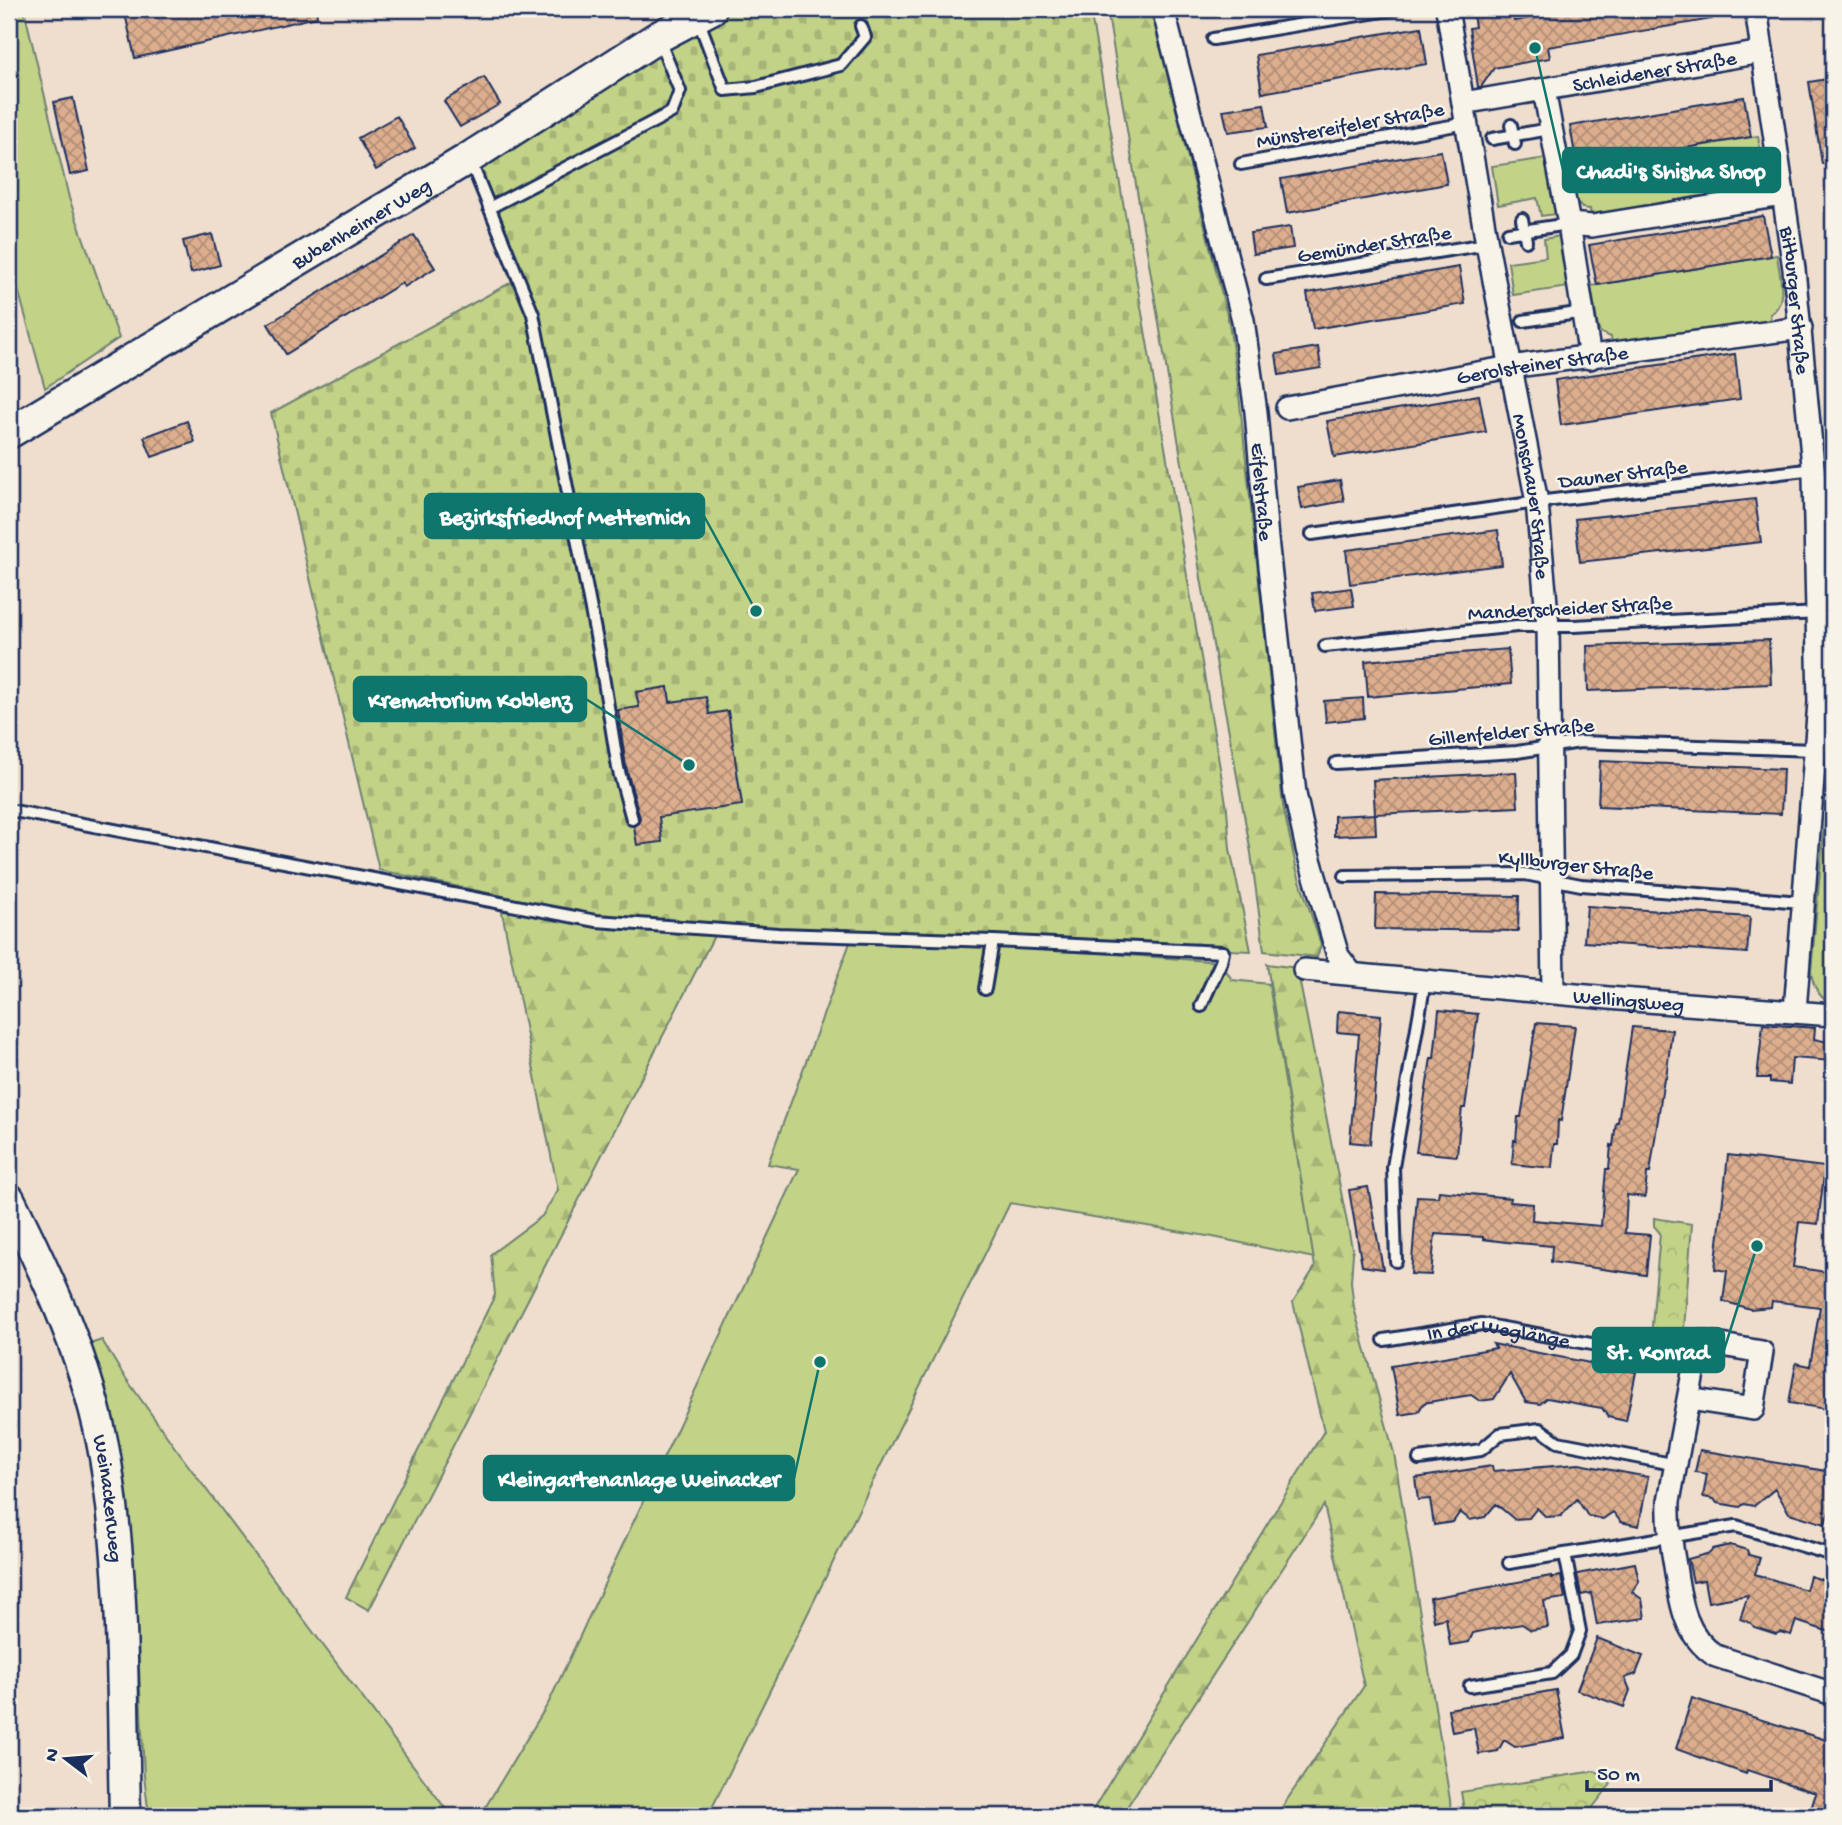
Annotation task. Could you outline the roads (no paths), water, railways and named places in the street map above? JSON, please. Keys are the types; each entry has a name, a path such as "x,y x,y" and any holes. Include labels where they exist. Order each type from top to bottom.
{"street":[{"name":"Eifelstraße","path":"1163,9 1242,320 1256,412 1267,539 1300,822 1338,956 1352,974"},
{"name":"Monschauer Straße","path":"1447,9 1487,244 1537,502 1548,626 1553,992"},
{"name":"Bitburger Straße","path":"1756,9 1801,328 1814,469 1819,702 1795,1011"},
{"name":"Bubenheimer Weg","path":"9,433 469,158 658,37 704,13"},
{"name":"Schleidener Straße","path":"1465,113 1544,90 1762,52"},
{"path":"1544,90 1590,358"},
{"path":"1569,224 1592,226 1783,195"},
{"name":"Gerolsteiner Straße","path":"1286,408 1510,367 1801,328"},
{"name":"Wellingsweg","path":"1304,970 1833,1015"},
{"name":"Weinackerweg","path":"9,1199 56,1295 88,1386 105,1455 117,1562 125,1816"},
{"path":"1689,1399 1753,1409 1762,1352 1699,1341 1669,1501 1670,1537 1681,1606 1695,1638 1705,1650 1727,1661 1833,1694"}],"lane":[{"path":"1213,39 1395,9"},
{"path":"704,13 725,90 756,87 841,65 865,37 861,26"},
{"path":"489,208 672,112 680,91 658,37"},
{"name":"Münstereifeler Straße","path":"1241,164 1465,113"},
{"path":"1492,139 1550,130"},
{"path":"469,158 533,314 599,651 618,768 632,819"},
{"path":"1508,233 1569,224"},
{"name":"Gemünder Straße","path":"1266,279 1487,244"},
{"path":"1523,321 1584,312"},
{"name":"Dauner Straße","path":"1312,534 1537,502 1814,469"},
{"name":"Manderscheider Straße","path":"1325,646 1517,626 1819,613"},
{"name":"Gillenfelder Straße","path":"1336,763 1517,752 1580,742 1815,750"},
{"path":"9,810 596,921 778,934 1223,952 1222,962 1201,1006"},
{"name":"Kyllburger Straße","path":"1345,876 1525,874 1581,885 1803,902"},
{"path":"985,989 993,941"},
{"path":"1396,1261 1393,1167 1425,982"},
{"name":"In der Weglänge","path":"1384,1340 1482,1324 1695,1363"},
{"path":"1419,1459 1481,1450 1500,1434 1540,1429 1558,1442 1677,1465"},
{"path":"1508,1563 1736,1526 1833,1555"},
{"path":"1470,1686 1552,1673 1571,1655 1580,1631 1565,1554"}],"place":[{"name":"Chadi's Shisha Shop","path":"1535,48"},
{"name":"Bezirksfriedhof Metternich","path":"756,611"},
{"name":"Krematorium Koblenz","path":"689,765"},
{"name":"St. Konrad","path":"1757,1246"},
{"name":"Kleingartenanlage Weinacker","path":"820,1362"}]}
